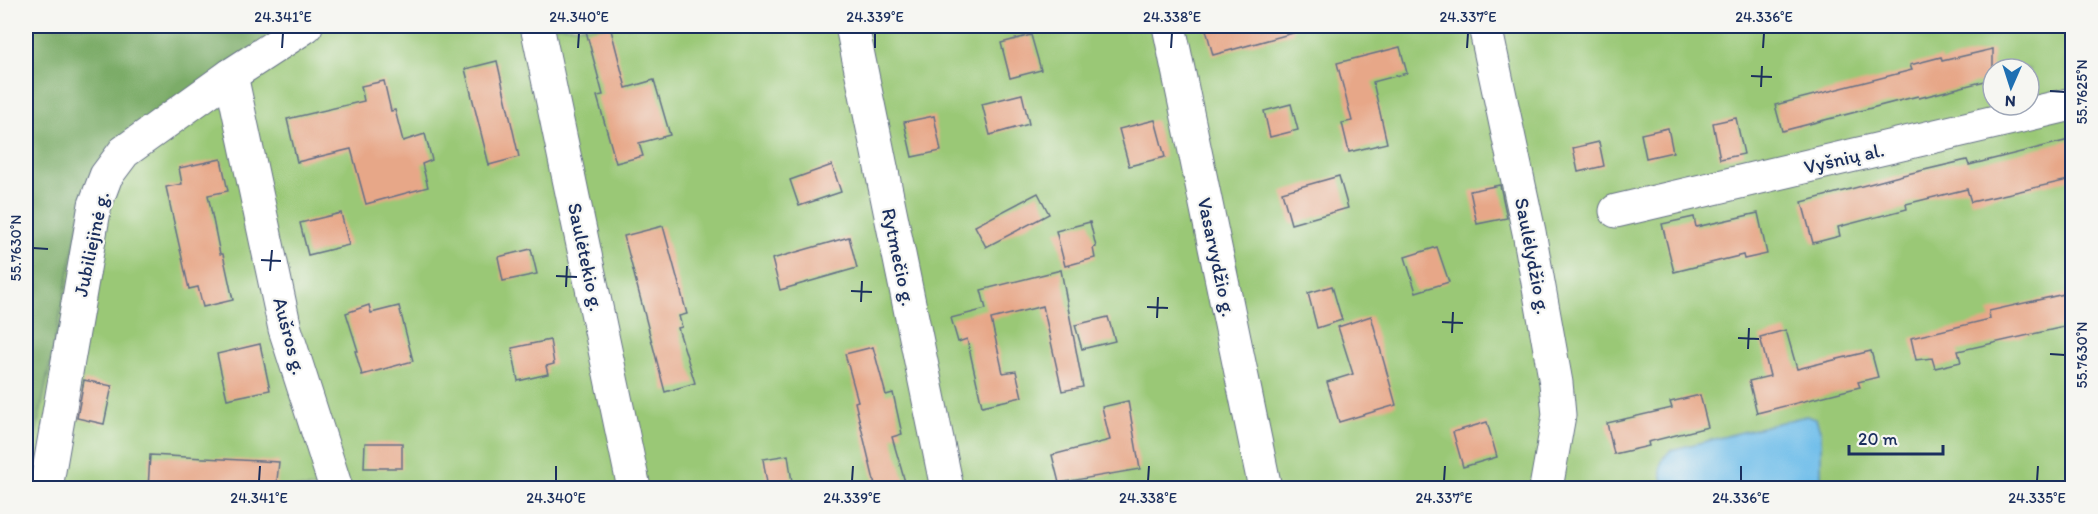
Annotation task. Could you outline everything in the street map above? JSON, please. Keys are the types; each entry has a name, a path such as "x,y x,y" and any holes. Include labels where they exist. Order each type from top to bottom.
{"street":[{"name":"Jubiliejinė g.","path":"46,489 95,205 106,176 124,152 231,75 306,26"},
{"name":"Saulėtekio g.","path":"537,26 634,489"},
{"name":"Rytmečio g.","path":"852,26 946,489"},
{"name":"Vasarvydžio g.","path":"1169,26 1265,489"},
{"name":"Saulėlydžio g.","path":"1485,26 1529,232 1556,383 1559,415 1546,489"},
{"name":"Aušros g.","path":"231,75 285,329 336,489"},
{"name":"Vyšnių al.","path":"1616,212 2073,104"}],"green space":[{"path":"26,26 288,26 85,193 28,473 26,472"},
{"path":"288,26 2072,26 2072,488 26,488 26,472 28,472 85,193"}],"water":[{"path":"1806,416 1816,419 1821,433 1821,488 1665,488 1660,467 1663,459 1671,450"}],"building":[{"path":"610,26 626,88 654,80 670,135 639,143 643,156 616,163 597,96 603,95 586,31"},
{"path":"1205,26 1292,26 1293,33 1213,55"},
{"path":"1031,35 1041,70 1010,78 1001,43"},
{"path":"1400,47 1407,73 1373,82 1387,143 1349,152 1342,123 1352,121 1337,63"},
{"path":"1993,49 1993,57 1981,57 1981,82 1782,131 1775,105 1912,70 1910,65 1941,57 1942,61"},
{"path":"497,61 519,157 489,165 465,69"},
{"path":"384,81 391,111 395,110 403,141 425,134 432,160 422,164 428,187 366,204 351,149 297,162 287,119 364,101 361,86"},
{"path":"1022,94 1029,124 990,135 982,104"},
{"path":"1291,104 1298,130 1270,137 1264,111"},
{"path":"934,116 941,151 912,157 904,122"},
{"path":"1736,118 1744,154 1720,159 1713,123"},
{"path":"1155,120 1165,157 1129,166 1119,129"},
{"path":"1668,128 1673,152 1646,158 1641,134"},
{"path":"2073,139 2073,179 1971,202 1967,189 1906,204 1907,209 1838,227 1840,236 1813,243 1802,202 1967,160 1969,165"},
{"path":"1599,142 1604,166 1578,172 1573,148"},
{"path":"221,159 228,191 208,195 220,254 223,254 233,300 203,307 198,287 189,289 166,187 182,184 179,168"},
{"path":"832,165 841,192 799,206 790,180"},
{"path":"1339,176 1348,208 1291,224 1282,192"},
{"path":"1500,185 1507,218 1477,224 1470,191"},
{"path":"1038,193 1049,214 986,247 975,226"},
{"path":"341,213 349,245 308,255 300,223"},
{"path":"1758,213 1767,254 1744,259 1743,255 1674,272 1662,224 1694,217 1696,227"},
{"path":"1090,222 1096,247 1093,248 1095,258 1065,266 1056,231"},
{"path":"663,226 687,314 679,316 682,327 678,328 695,383 665,392 624,236"},
{"path":"849,237 857,268 780,290 772,259"},
{"path":"1437,247 1449,282 1416,292 1405,257"},
{"path":"531,249 537,274 503,281 498,257"},
{"path":"1061,270 1083,387 1062,391 1043,306 991,319 1003,373 1016,371 1022,397 982,406 967,339 958,342 951,318 986,309 981,290"},
{"path":"1332,286 1342,320 1317,328 1308,293"},
{"path":"2073,292 2073,325 1958,351 1961,362 1935,368 1932,358 1916,360 1911,338 1990,319 1989,311"},
{"path":"369,305 371,313 399,306 413,361 362,375 355,351 358,351 346,313"},
{"path":"1371,316 1396,405 1339,422 1327,382 1353,374 1338,327"},
{"path":"1108,317 1115,341 1082,349 1075,325"},
{"path":"1786,330 1797,369 1871,351 1878,377 1858,382 1860,387 1757,413 1749,381 1770,376 1760,337"},
{"path":"550,340 554,364 546,366 548,374 518,381 512,348"},
{"path":"260,344 270,390 227,399 217,354"},
{"path":"873,347 886,395 893,393 902,434 892,437 907,489 876,489 855,402 858,401 845,354"},
{"path":"84,380 112,386 104,424 77,418"},
{"path":"1700,395 1708,427 1648,442 1649,446 1614,454 1607,423 1672,408 1670,402"},
{"path":"1128,401 1140,469 1059,483 1052,455 1110,440 1102,407"},
{"path":"1487,422 1497,457 1463,467 1453,432"},
{"path":"365,443 402,443 402,468 364,468"},
{"path":"150,455 279,462 276,489 236,489 182,484 182,489 148,489"},
{"path":"788,455 793,489 768,489 763,459"}]}
